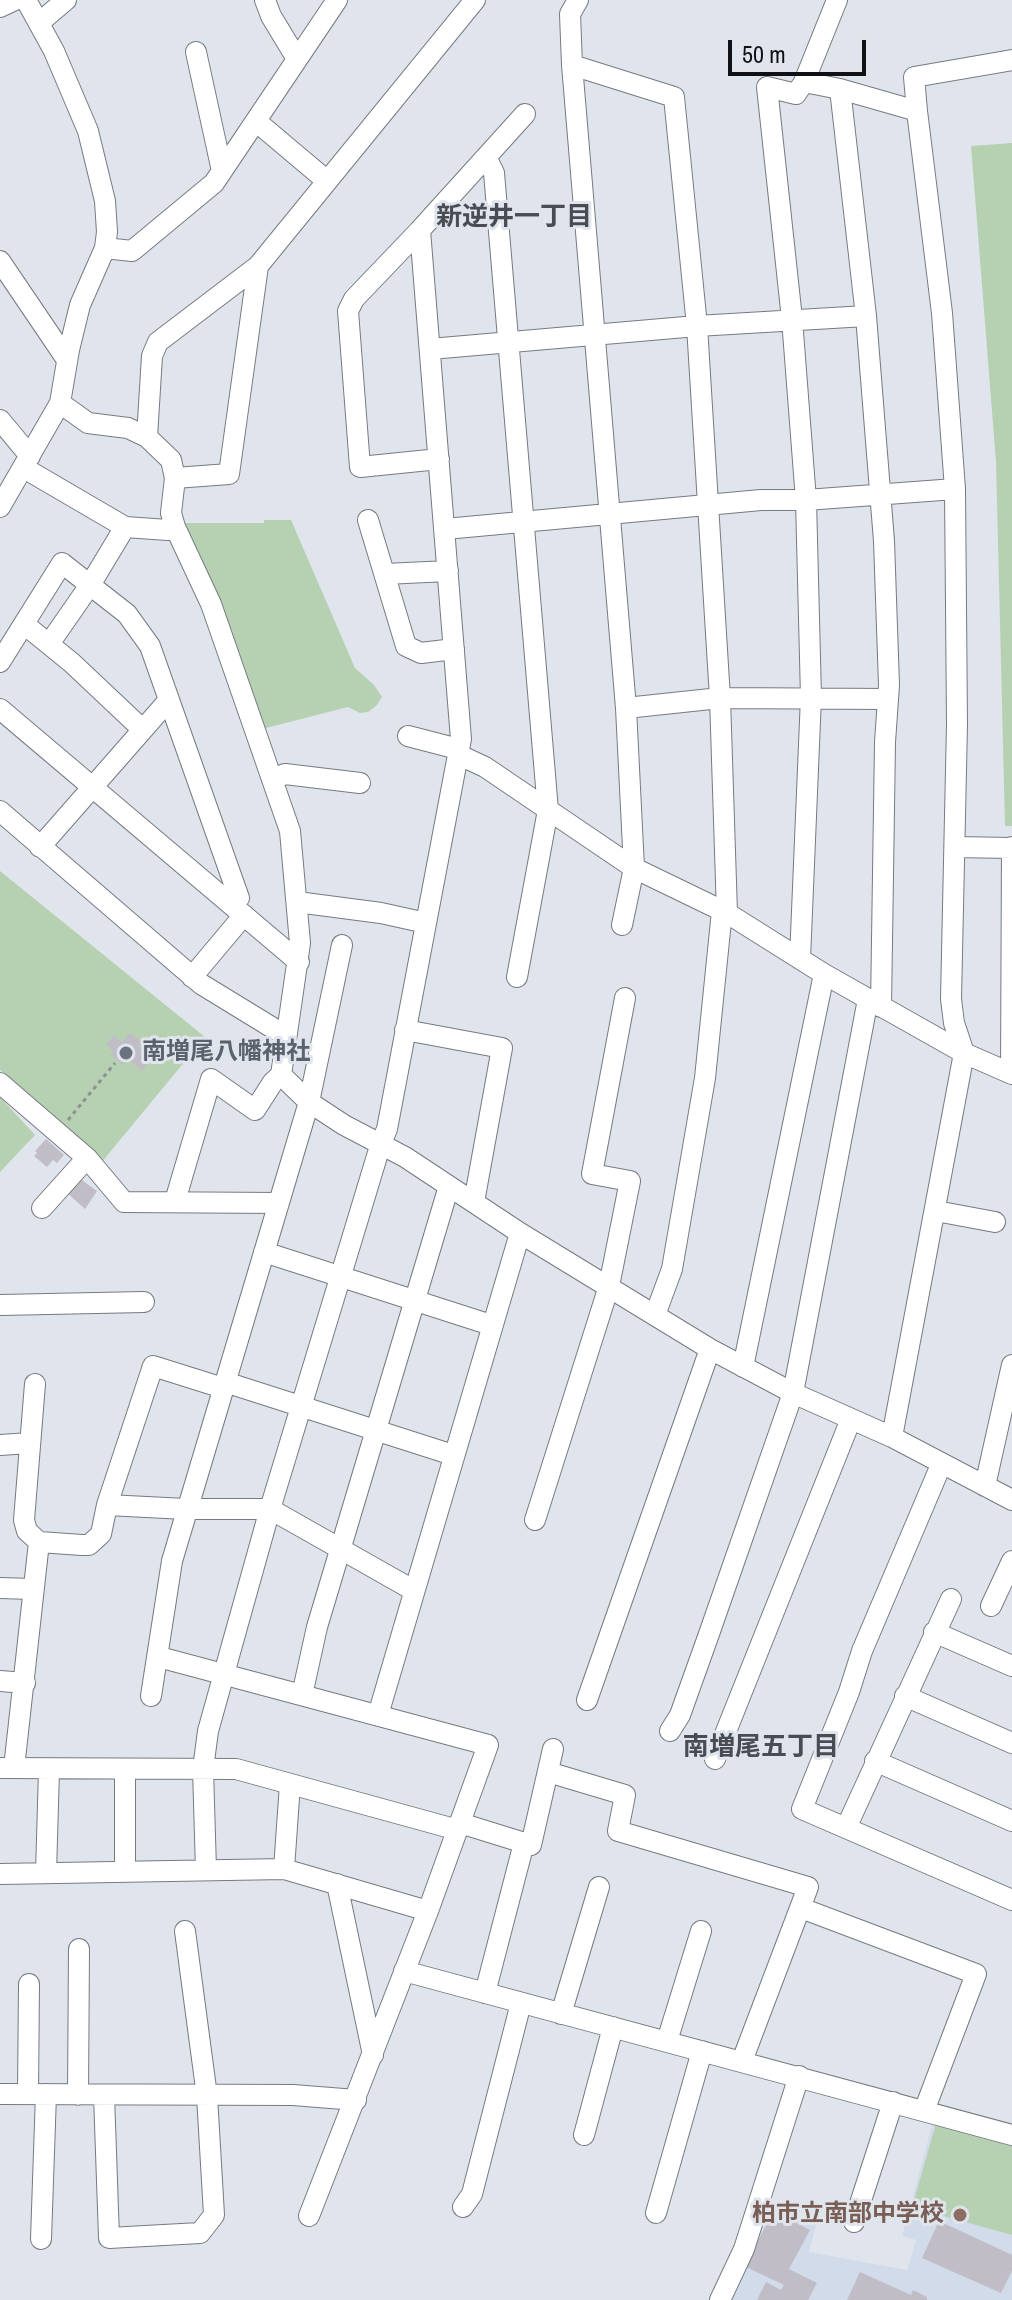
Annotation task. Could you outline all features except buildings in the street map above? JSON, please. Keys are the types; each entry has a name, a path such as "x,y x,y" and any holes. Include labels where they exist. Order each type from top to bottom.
{"street":[{"path":"0,7 15,0"},
{"path":"0,507 60,403 80,305 105,248 105,201 88,131 75,96 26,0"},
{"path":"39,23 66,0"},
{"path":"265,0 297,59"},
{"path":"105,248 132,251 214,183 337,0"},
{"path":"147,437 152,356 158,342 258,266 475,0"},
{"path":"578,0 570,14 572,65 626,708 634,868 622,925"},
{"path":"800,959 811,697 806,500 792,319 767,87 796,94 804,82 837,0"},
{"path":"196,52 222,171"},
{"path":"892,1437 964,1053 954,1023 951,999 957,724 955,489 942,313 914,77 1012,60"},
{"path":"572,65 674,97 697,326 720,698 724,912 705,1078 672,1269 655,1315"},
{"path":"804,82 917,111"},
{"path":"670,1731 680,1715 706,1633 793,1393 875,1003 888,699 881,494 866,316 840,89"},
{"path":"439,459 360,467 348,311 354,299 525,114"},
{"path":"257,122 327,181"},
{"path":"486,157 494,173 548,810 517,977"},
{"path":"206,1870 203,1769 208,1731 270,1509 387,1129 461,739 420,230"},
{"path":"0,261 67,360"},
{"path":"175,478 229,474 258,266"},
{"path":"430,349 697,326 866,316"},
{"path":"60,403 88,423 128,428 147,437 171,460 175,478 171,513 175,527 211,604 290,831 299,962 281,1075 255,1110 211,1079 175,1201"},
{"path":"0,420 27,462 125,527 168,530 175,527"},
{"path":"445,529 761,500 806,500 955,489"},
{"path":"368,520 406,646 421,653 454,649"},
{"path":"49,644 125,527"},
{"path":"0,662 62,563 127,614 150,646 239,898 238,910 192,977"},
{"path":"385,574 448,571"},
{"path":"24,624 142,729"},
{"path":"626,708 720,698 888,699"},
{"path":"40,847 168,701"},
{"path":"0,709 299,962"},
{"path":"408,736 458,751 634,868 724,912 824,974 964,1053 1012,1074 1011,848 955,847"},
{"path":"273,779 285,774 360,783"},
{"path":"0,811 192,977 286,1036"},
{"path":"297,902 381,913 426,923"},
{"path":"151,1696 172,1561 309,1102 342,945"},
{"path":"743,1367 824,974"},
{"path":"535,1520 609,1286 630,1181 592,1174 625,998"},
{"path":"405,1030 502,1048 474,1202"},
{"path":"281,1075 309,1102 344,1125 381,1143 520,1233 710,1349 793,1393 892,1437 1012,1500"},
{"path":"0,1083 87,1158 124,1202 279,1203"},
{"path":"42,1208 87,1158"},
{"path":"302,1695 317,1627 449,1186"},
{"path":"936,1211 995,1222"},
{"path":"378,1715 520,1233"},
{"path":"264,1252 491,1325"},
{"path":"0,1305 144,1302"},
{"path":"587,1700 710,1349"},
{"path":"985,1486 1012,1365"},
{"path":"35,1384 24,1520 27,1531 39,1542 89,1545 101,1534 107,1505 153,1366 301,1407 453,1455"},
{"path":"715,1759 851,1419"},
{"path":"0,1445 29,1443"},
{"path":"941,1465 862,1651 849,1692 802,1809 1012,1900"},
{"path":"107,1505 270,1509 413,1590"},
{"path":"39,1542 25,1683 7,1768 236,1769 531,1845 553,1749"},
{"path":"991,1606 1012,1561"},
{"path":"0,1588 32,1589"},
{"path":"846,1828 951,1599"},
{"path":"934,1632 1012,1666"},
{"path":"159,1657 488,1745 428,1911 309,2216"},
{"path":"0,1681 25,1683"},
{"path":"905,1696 1012,1743"},
{"path":"875,1761 1012,1821"},
{"path":"125,1769 125,1871"},
{"path":"46,1873 49,1770"},
{"path":"548,1772 625,1795 618,1831 808,1887 742,2061"},
{"path":"284,1869 290,1784"},
{"path":"485,1993 524,1843"},
{"path":"0,1874 284,1869 428,1911"},
{"path":"337,1884 373,2055"},
{"path":"561,2014 599,1887"},
{"path":"801,1908 976,1974 924,2111"},
{"path":"104,2095 109,2238 200,2233 214,2215 207,2096 185,1931"},
{"path":"667,2041 701,1931"},
{"path":"78,2095 79,1949"},
{"path":"404,1971 1012,2135"},
{"path":"29,1984 37,2094 41,2239"},
{"path":"463,2207 472,2194 521,2003"},
{"path":"584,2135 613,2027"},
{"path":"656,2213 702,2051"},
{"path":"720,2300 744,2249 799,2076"},
{"path":"0,2094 293,2095 356,2100"},
{"path":"854,2222 893,2102"}],"path":[{"path":"58,1132 115,1063"}],"shaded area":[{"name":"柏市立南部中学校","path":"933,2122 1012,2143 1012,2300 730,2300 763,2207 817,2222 809,2252 907,2270 916,2240 902,2236"}],"green space":[{"path":"1012,143 1012,826 1005,826 996,462 971,146"},
{"path":"264,520 291,520 355,668 382,697 368,712 360,713 348,707 262,729 217,593 182,523 264,523"},
{"path":"0,871 205,1037 101,1163 34,1098 0,1070"},
{"path":"0,1097 35,1135 0,1172"},
{"path":"937,2120 1012,2142 1012,2235 912,2207"}],"place":[{"name":"南増尾八幡神社","path":"126,1053"},
{"name":"柏市立南部中学校","path":"960,2215"}],"district":[{"name":"新逆井一丁目","path":"514,218"},
{"name":"南増尾五丁目","path":"761,1748"}]}
